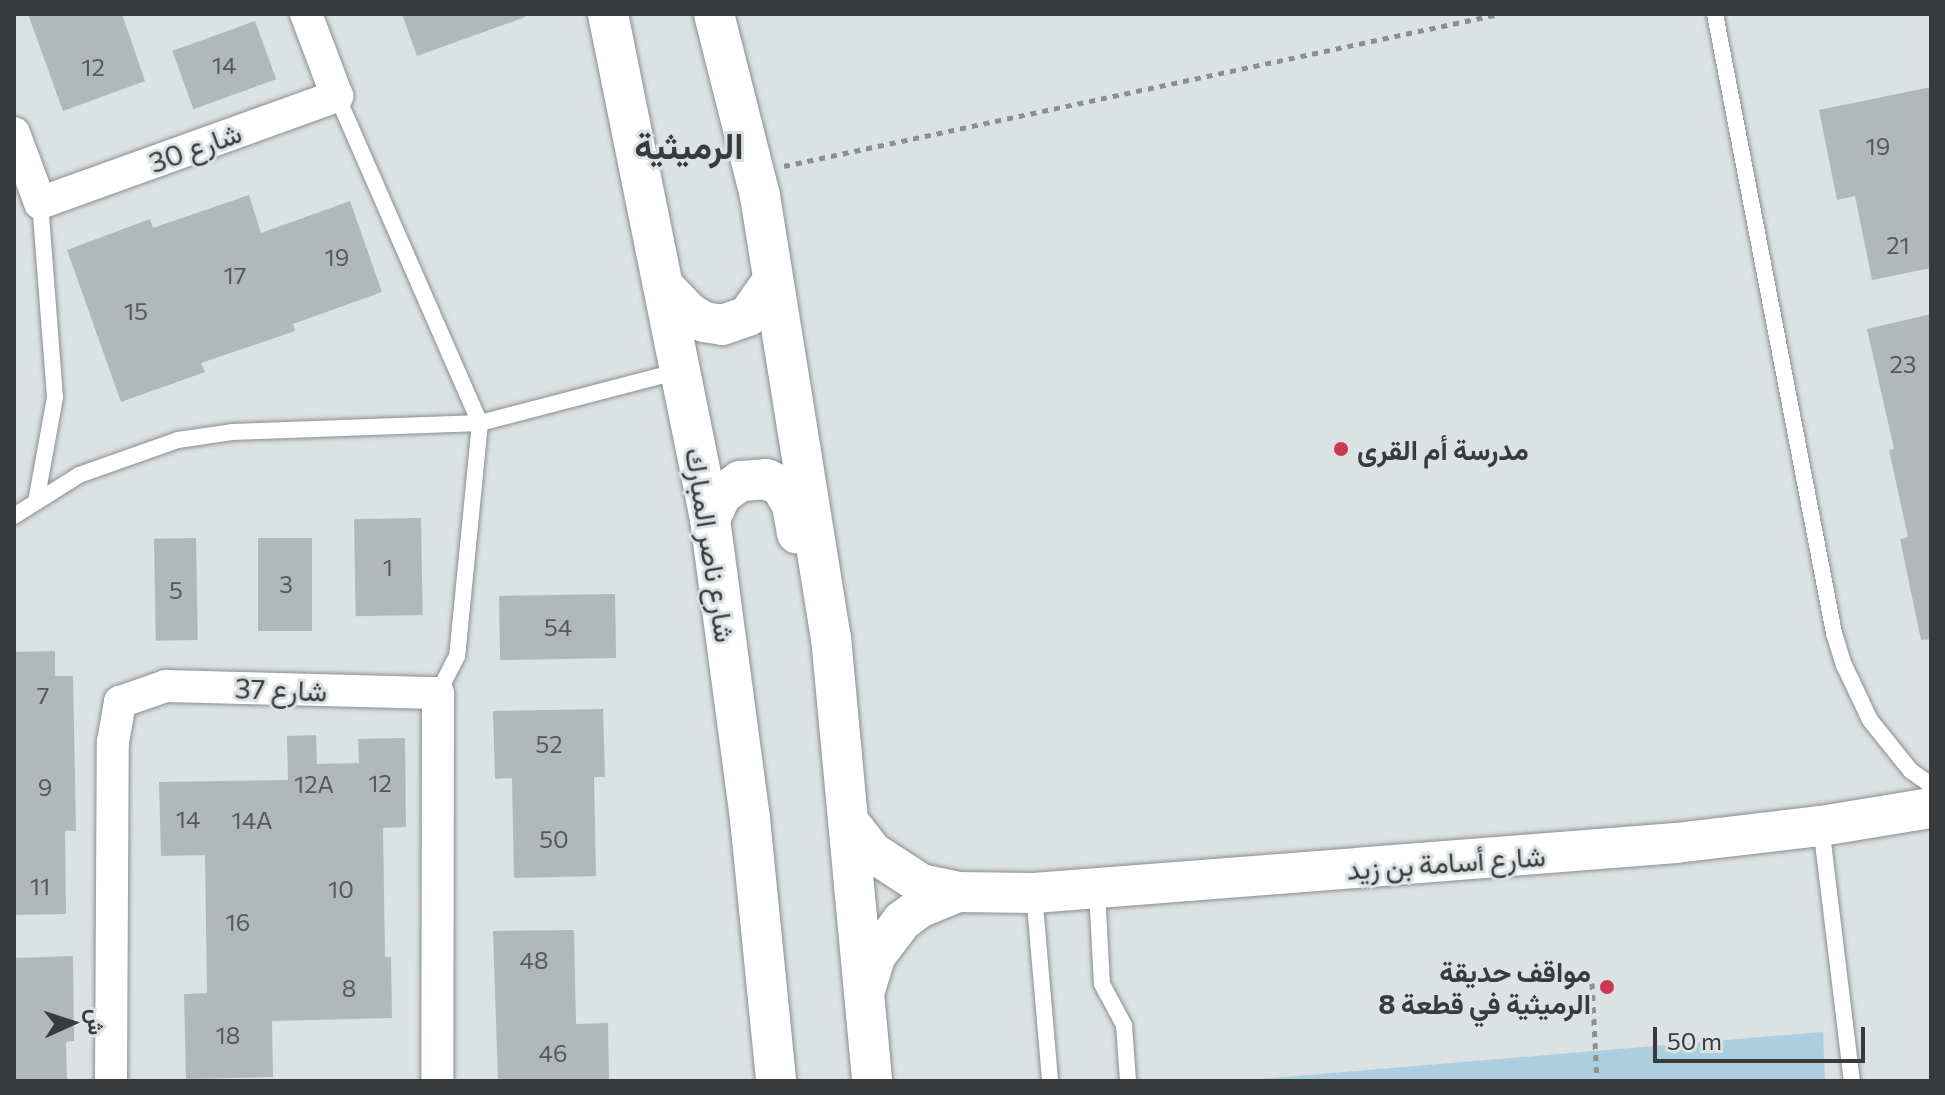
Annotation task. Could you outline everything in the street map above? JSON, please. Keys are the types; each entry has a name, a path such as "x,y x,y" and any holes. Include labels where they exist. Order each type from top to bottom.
{"street":[{"path":"306,14 337,96"},
{"name":"شارع ناصر المبارك","path":"608,14 666,289 710,519 750,819 776,1081"},
{"path":"714,14 754,172 831,637 872,1081"},
{"name":"شارع 30","path":"40,203 337,96"},
{"path":"14,133 40,203"},
{"path":"666,289 689,313 704,322 722,325 748,316 771,283"},
{"path":"710,519 721,495 740,481 766,479 781,486 792,505 811,615 831,637"},
{"name":"شارع 37","path":"111,1081 113,742 120,702 166,686 438,693"},
{"path":"437,1081 438,693"},
{"name":"شارع أسامة بن زيد","path":"848,821 872,852 895,870 921,884 958,892 1034,893 1676,843 1821,826 1931,808"},
{"name":"شارع أسامة بن زيد","path":"864,996 872,965 888,937 919,908 958,892"}],"lane":[{"path":"1715,14 1834,633 1844,665 1870,720 1911,771 1931,785"},
{"path":"337,96 480,423 457,656 438,693"},
{"path":"36,502 55,397 40,203"},
{"path":"14,516 79,475 135,453 192,438 233,432 480,423 681,370"},
{"path":"1821,826 1852,1081"},
{"path":"1097,890 1102,984 1124,1025 1128,1081"},
{"path":"1034,893 1050,1081"}],"path":[{"path":"754,172 1499,14"},
{"path":"1592,983 1597,1081"},
{"path":"1423,1081 1442,1081"}],"shaded area":[{"path":"1823,1032 1825,1081 1236,1081"}],"building":[{"path":"28,14 122,14 145,81 63,111"},
{"path":"402,14 524,14 525,17 417,56"},
{"path":"255,21 276,79 194,109 172,51"},
{"path":"1931,87 1931,268 1872,280 1855,196 1837,200 1819,110"},
{"path":"249,195 261,233 350,201 382,292 293,324 295,331 201,363 205,372 121,402 67,250 150,219 153,228"},
{"path":"1931,314 1931,639 1921,640 1900,539 1908,537 1889,450 1894,449 1867,329"},
{"path":"421,518 423,615 356,616 354,519"},
{"path":"196,538 198,640 156,641 154,539"},
{"path":"258,538 312,538 312,631 258,631"},
{"path":"615,594 616,658 500,660 499,596"},
{"path":"55,651 55,676 73,676 76,831 65,831 66,914 14,915 14,652"},
{"path":"603,709 605,777 594,777 596,876 514,878 512,778 495,779 493,711"},
{"path":"316,735 317,764 359,763 358,739 405,738 406,827 383,828 385,957 391,957 392,1018 272,1021 273,1077 186,1079 184,994 207,993 205,855 161,856 159,782 288,780 287,736"},
{"path":"574,930 576,1024 608,1023 609,1081 498,1081 493,931"},
{"path":"73,956 74,1041 66,1042 67,1081 14,1081 14,958"}],"place":[{"name":"مدرسة أم القرى","path":"1341,449"},
{"name":"مواقف حديقة الرميثية في قطعة 8","path":"1607,987"}],"district":[{"name":"الرميثية","path":"689,145"}]}
